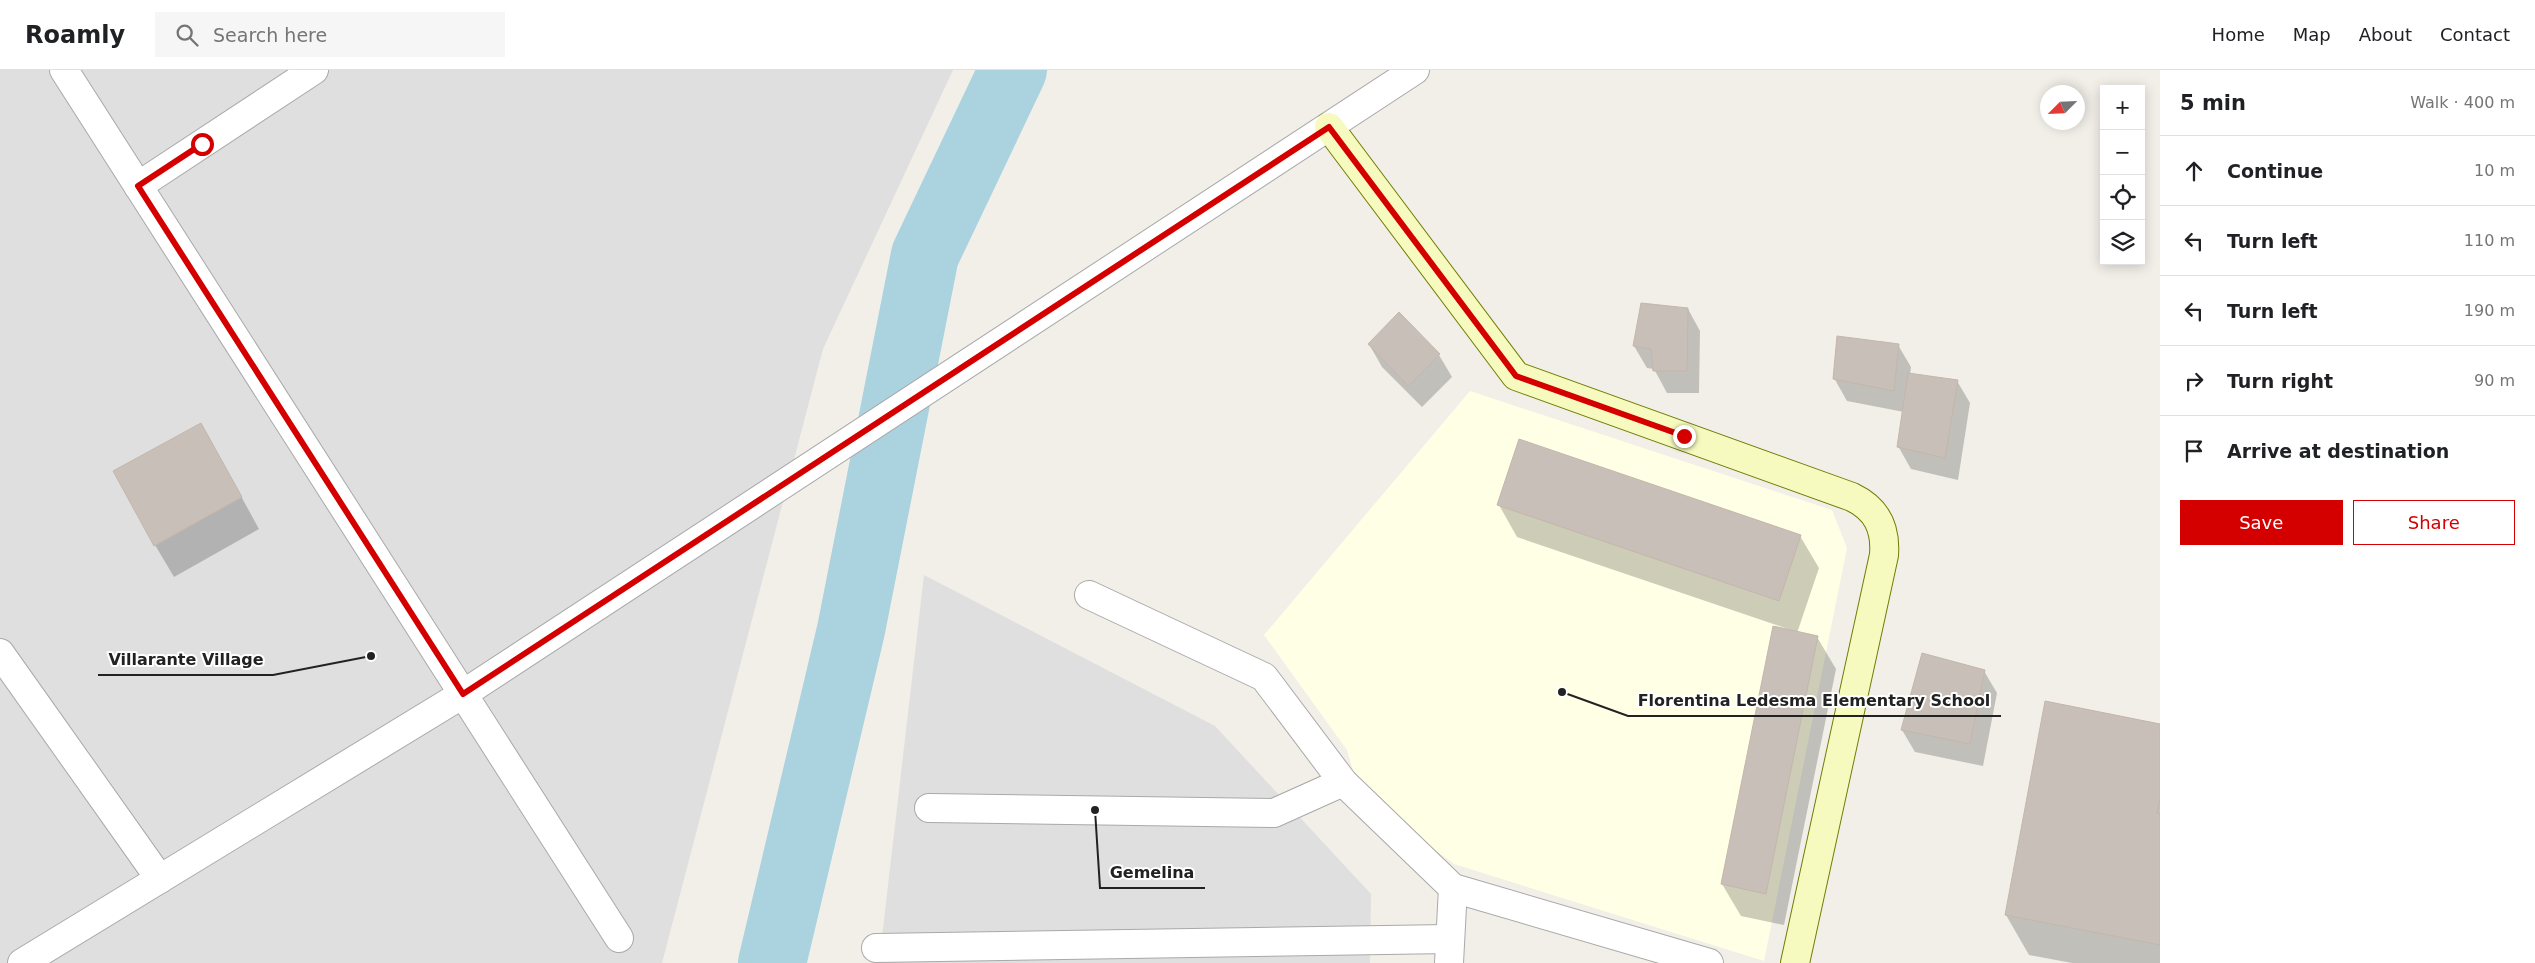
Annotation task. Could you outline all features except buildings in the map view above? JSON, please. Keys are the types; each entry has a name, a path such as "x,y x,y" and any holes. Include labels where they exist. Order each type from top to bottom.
{"street":[{"path":"64,70 619,938"},
{"path":"138,186 314,70"},
{"path":"22,963 463,694 1415,70"},
{"path":"1329,127 1516,376 1852,497 1865,504 1875,514 1882,527 1885,541 1884,555 1795,963"},
{"path":"1089,595 1264,677 1344,782 1454,888 1709,963"},
{"path":"0,652 160,879"},
{"path":"929,808 1274,813 1344,782"},
{"path":"876,948 1450,951 1454,888"}],"shaded area":[{"path":"0,70 953,70 823,349 662,963 0,963"},
{"path":"1470,391 1832,510 1847,548 1764,961 1454,864 1360,794 1347,750 1264,635"},
{"path":"924,575 1215,726 1371,894 1370,963 879,963"}],"waterway":[{"path":"772,963 851,630 925,255 1013,70"}],"place":[{"name":"Villarante Village","path":"371,656"},
{"name":"Florentina Ledesma Elementary School","path":"1562,692"},
{"name":"Gemelina","path":"1095,810"}],"route":[{"path":"202,144 138,186 463,694 1329,127 1516,376 1684,436"}]}
